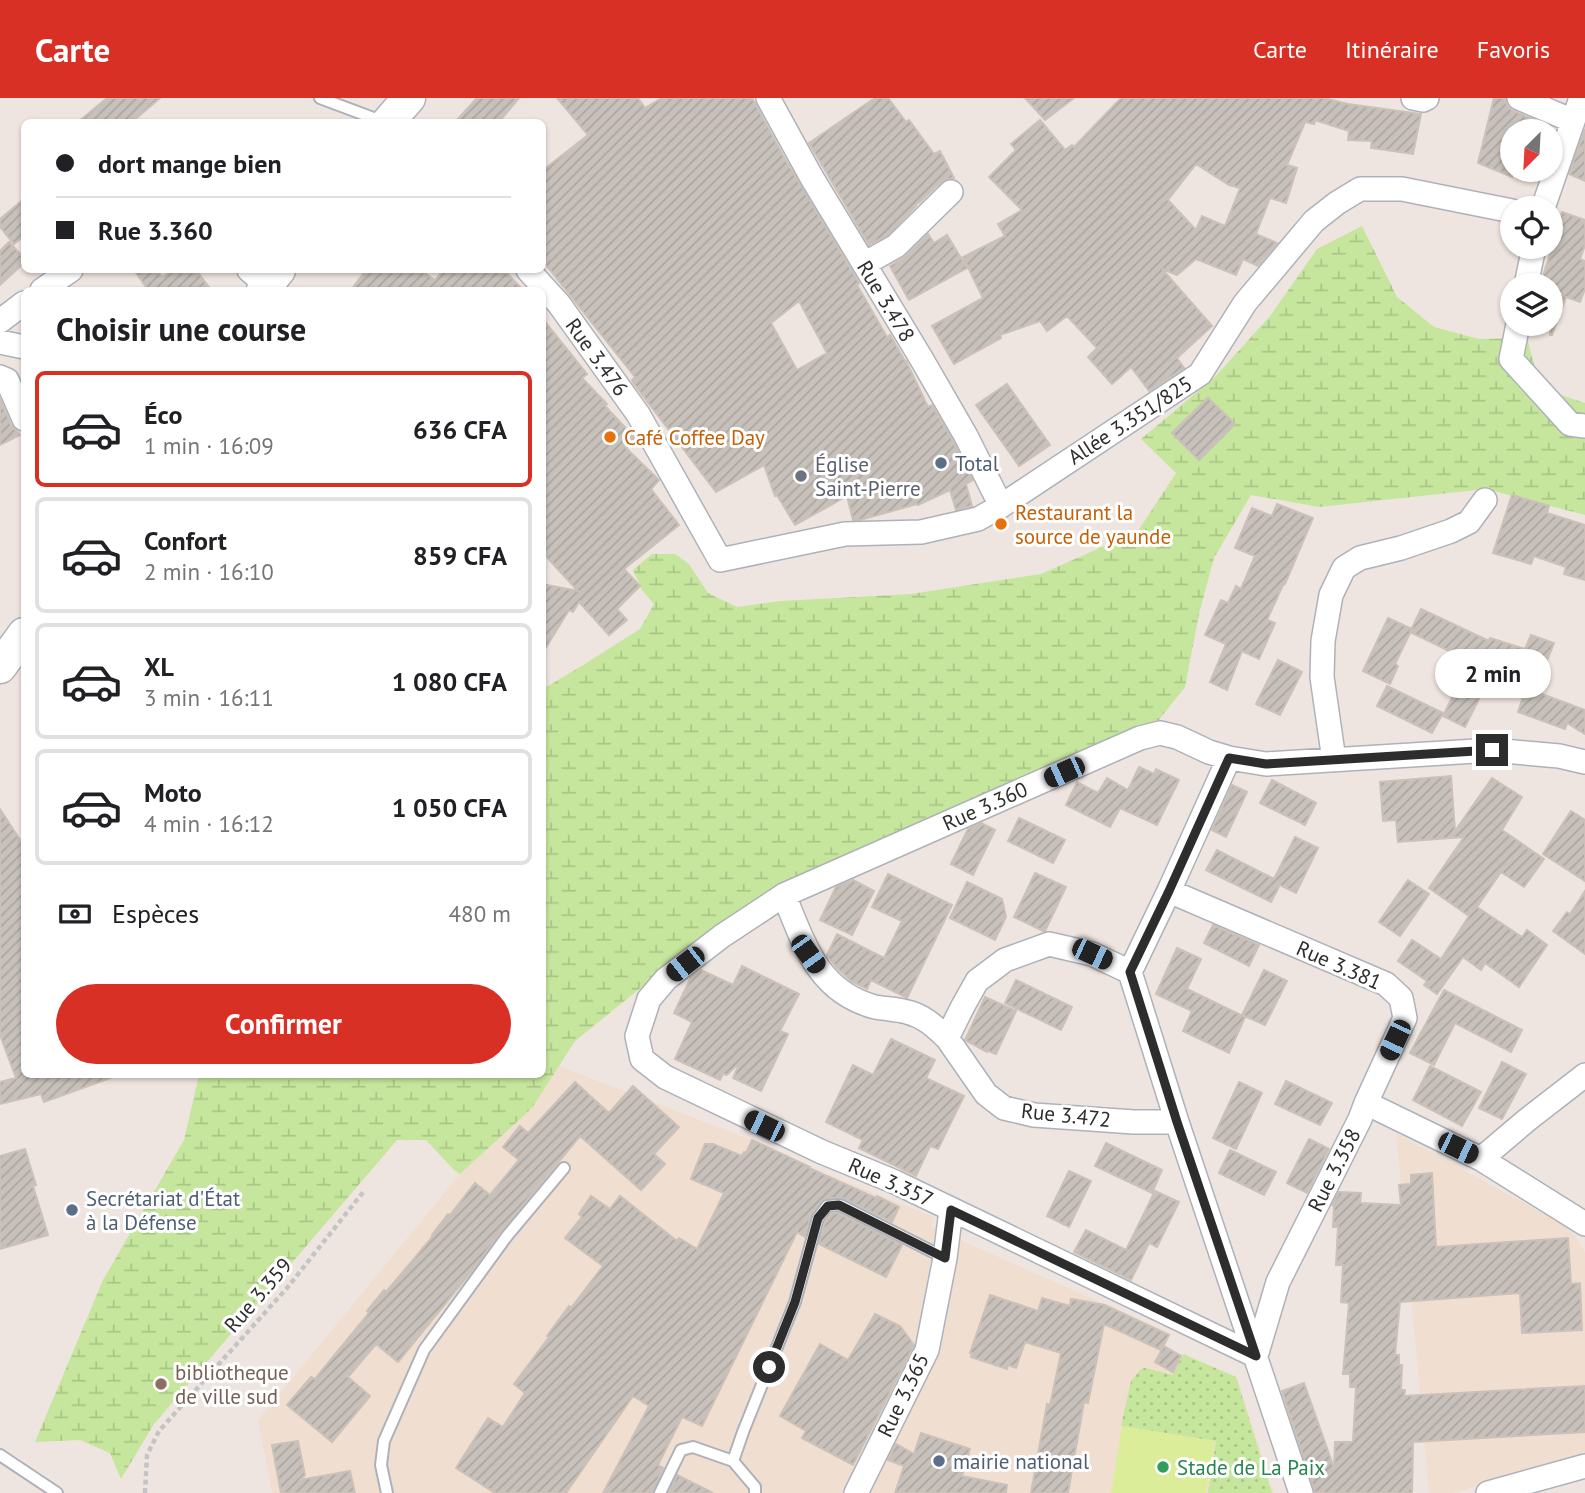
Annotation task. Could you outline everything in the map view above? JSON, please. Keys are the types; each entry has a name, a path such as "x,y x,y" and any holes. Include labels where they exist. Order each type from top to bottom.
{"main road":[{"path":"391,119 409,98"},
{"path":"0,667 21,638"}],"street":[{"name":"Rue 3.478","path":"768,98 812,178 966,436 1001,506"},
{"path":"1413,98 1427,98"},
{"path":"1519,98 1573,121"},
{"path":"1547,196 1581,98"},
{"name":"Allée 3.351/825","path":"720,560 845,534 921,532 978,519 1001,506 1200,374 1245,303 1314,221 1337,202 1360,189 1402,189 1500,209"},
{"path":"864,264 895,246 950,192"},
{"path":"46,287 67,273"},
{"name":"Rue 3.476","path":"531,273 544,287"},
{"name":"Rue 3.476","path":"546,290 638,414 720,560"},
{"path":"0,321 21,305"},
{"path":"1516,336 1511,359 1570,424 1585,426"},
{"path":"0,342 21,346"},
{"path":"0,377 7,380 21,412"},
{"path":"1334,760 1322,677 1323,641 1331,595 1344,568 1360,558 1451,531 1469,522 1485,500"},
{"name":"Rue 3.360","path":"642,1059 637,1037 649,999 666,979 722,936 784,895 1140,738 1160,733 1229,758 1266,764 1492,750 1559,756 1585,762"},
{"path":"1229,758 1130,972 1177,1122 1301,1493"},
{"name":"Rue 3.381","path":"1169,891 1385,984 1401,998 1405,1018 1366,1103"},
{"name":"Rue 3.472","path":"784,895 808,954 828,981 853,999 875,1007 908,1012 931,1023 947,1038 986,1094 1004,1108 1034,1115 1134,1122 1177,1122"},
{"path":"947,1038 977,981 1005,960 1049,944 1092,954 1130,972"},
{"name":"Rue 3.357","path":"642,1059 665,1077 810,1147 895,1182 1256,1356"},
{"path":"1481,1159 1585,1075"},
{"name":"Rue 3.358","path":"1256,1356 1278,1282 1366,1103 1481,1159 1585,1224"},
{"name":"Rue 3.365","path":"856,1493 927,1350 945,1258 951,1210"},
{"path":"1488,1493 1585,1466"}],"lane":[{"path":"320,98 380,119"},
{"path":"387,1493 381,1465 384,1441 424,1350 507,1236 564,1168"},
{"path":"733,1461 795,1302 818,1218 828,1206 839,1205 945,1258"},
{"path":"660,1493 681,1450 693,1447 733,1461 755,1487 755,1493"},
{"path":"0,1455 57,1493"}],"path":[{"name":"Rue 3.359","path":"145,1493 148,1455 159,1431 287,1288 365,1191"}],"shaded area":[{"path":"559,1066 752,1140 810,1167 934,1217 931,1227 1170,1333 1165,1347 1181,1356 1237,1377 1274,1493 272,1493 258,1420 460,1174 532,1108"},
{"path":"1396,1133 1559,1222 1573,1233 1585,1252 1585,1455 1453,1493 1429,1493"}],"green space":[{"path":"1362,226 1397,297 1434,327 1479,339 1527,338 1537,375 1549,391 1585,403 1585,515 1486,489 1319,507 1251,495 1214,558 1199,614 1185,687 1158,721 1099,755 754,903 648,982 575,1041 532,1108 460,1174 426,1140 397,1140 154,1424 121,1479 110,1453 80,1440 35,1442 103,1280 184,1140 198,1078 546,1078 546,687 640,629 654,604 642,590 633,570 652,554 675,554 689,564 708,593 737,607 781,601 911,594 1041,574 1138,531 1176,473 1141,439 1215,377 1270,316 1317,249"},
{"path":"1183,1354 1236,1377 1272,1493 1208,1493 1216,1441 1121,1426 1131,1381 1141,1369 1173,1375"},
{"name":"Stade de La Paix","path":"1122,1426 1215,1441 1206,1493 1111,1493"}],"building":[{"path":"107,98 160,98 136,119 82,119"},
{"path":"477,98 519,98 502,119 458,119"},
{"path":"557,98 638,98 645,108 662,98 752,98 859,283 857,285 887,337 890,335 928,407 932,405 954,443 973,480 966,484 972,506 956,510 950,490 918,505 853,520 847,496 795,525 777,495 775,496 764,465 716,492 634,384 632,380 635,377 546,265 546,168 588,135","holes":["799,301 827,353 797,370 771,323"]},
{"path":"875,98 888,98 906,122 909,120 934,154 940,151 954,178 941,182 915,205 888,235 869,245 809,143"},
{"path":"1025,98 1074,98 1045,120"},
{"path":"1121,98 1324,98 1421,114 1413,154 1371,148 1372,141 1348,140 1349,131 1315,120 1314,124 1305,122 1287,165 1297,168 1286,203 1270,198 1256,234 1277,243 1258,266 1243,259 1236,275 1196,259 1177,275 1162,269 1212,326 1177,358 1184,368 1149,391 1131,367 1112,384 1088,357 1097,348 1067,316 1047,331 1040,321 1000,335 1001,338 954,364 932,326 983,298 963,257 1005,236 998,224 1022,210 989,177 1016,150 1011,144 1040,120 1065,150 1072,145 1074,147","holes":["1196,164 1229,185 1240,188 1225,226 1202,216 1196,230 1168,200"]},
{"path":"1494,98 1505,98 1507,106 1513,111 1532,119 1500,119 1500,172 1478,163"},
{"path":"1585,129 1585,181 1569,174"},
{"path":"21,202 21,238 14,244 0,227 0,219"},
{"path":"1563,212 1585,220 1585,245 1580,259 1585,261 1585,289 1580,302 1566,297 1563,305 1563,273 1544,273 1548,259 1563,259"},
{"path":"928,234 934,243 947,235 967,268 909,300 890,266 906,256"},
{"path":"9,242 21,255 21,266 0,285 0,251"},
{"path":"136,273 159,273 162,277 169,273 198,273 209,287 146,287"},
{"path":"364,273 424,273 435,280 441,273 507,273 520,287 353,287"},
{"path":"546,323 587,374 582,378 636,439 626,448 659,480 651,489 679,525 624,569 640,586 617,609 627,620 609,635 579,602 573,612 569,610 546,647 546,585 578,591 546,556"},
{"path":"1007,384 1050,445 1019,466 976,405"},
{"path":"1208,398 1235,424 1199,460 1172,433"},
{"path":"0,399 11,425 20,435 0,445"},
{"path":"1512,495 1549,506 1547,513 1585,525 1585,580 1564,574 1566,567 1534,556 1531,564 1493,553"},
{"path":"1277,504 1313,518 1267,620 1275,623 1259,659 1242,651 1227,690 1210,682 1226,644 1205,635 1221,600 1228,603 1236,586 1241,589 1255,556 1235,548 1252,508 1272,516"},
{"path":"1421,609 1489,641 1490,638 1525,649 1531,635 1554,643 1536,688 1493,671 1465,727 1443,716 1470,661 1410,632"},
{"path":"1388,618 1412,629 1395,664 1398,666 1390,684 1363,671"},
{"path":"1278,660 1302,672 1280,715 1256,704"},
{"path":"1387,686 1443,713 1432,733 1377,706"},
{"path":"1526,688 1585,710 1585,734 1567,723 1565,729 1518,712"},
{"path":"1139,767 1154,774 1156,769 1179,780 1157,825 1120,808 1110,827 1066,805 1077,782 1098,793 1107,778 1128,790"},
{"path":"1451,776 1455,831 1492,778 1522,797 1502,830 1544,859 1524,887 1501,872 1477,907 1522,937 1527,930 1547,945 1519,987 1485,963 1481,970 1463,957 1437,994 1424,985 1427,981 1398,961 1412,940 1441,959 1469,916 1429,888 1464,837 1398,842 1396,820 1383,821 1380,782"},
{"path":"1272,780 1316,803 1305,825 1260,803"},
{"path":"1232,785 1247,792 1226,837 1212,830"},
{"path":"0,809 21,841 21,1078 110,1078 44,1102 41,1094 0,1104 0,1082 16,1078 0,1035"},
{"path":"1571,811 1585,820 1585,881 1543,854"},
{"path":"1019,818 1065,840 1053,863 1008,841"},
{"path":"981,823 995,830 973,875 951,864 968,829"},
{"path":"1295,837 1318,848 1296,893 1280,885 1271,902 1206,870 1217,850 1274,879"},
{"path":"1035,873 1066,887 1045,931 1014,917"},
{"path":"888,874 952,905 907,998 871,980 867,989 851,981 827,955 837,934 884,958 902,921 872,907"},
{"path":"853,880 874,891 852,935 820,920 836,887"},
{"path":"1408,880 1429,894 1400,936 1379,922"},
{"path":"967,882 1002,899 1006,917 995,940 950,918"},
{"path":"1585,891 1585,954 1553,931 1567,912 1570,914"},
{"path":"1213,925 1259,945 1249,966 1204,943"},
{"path":"1177,948 1201,959 1187,989 1245,1017 1229,1053 1183,1031 1192,1011 1156,994"},
{"path":"742,966 799,994 780,1031 788,1034 761,1091 733,1078 740,1062 727,1075 723,1074 720,1080 675,1059 692,1022 674,1013 691,977 701,970 733,985"},
{"path":"1264,970 1287,981 1265,1025 1242,1015"},
{"path":"1016,980 1072,1007 1061,1030 1005,1003"},
{"path":"1444,990 1522,1030 1511,1052 1455,1023 1434,1065 1410,1053"},
{"path":"985,997 1016,1011 996,1054 965,1040"},
{"path":"891,1039 935,1060 926,1078 964,1096 938,1149 930,1146 916,1176 859,1148 863,1140 826,1122 853,1065 873,1075"},
{"path":"1502,1062 1526,1074 1502,1119 1479,1108"},
{"path":"1430,1066 1481,1092 1462,1126 1413,1100"},
{"path":"1286,1081 1332,1103 1320,1125 1275,1104"},
{"path":"575,1082 609,1113 633,1086 679,1127 654,1154 665,1164 641,1190 580,1136 398,1362 376,1344 348,1377 370,1396 332,1442 287,1405 311,1377 315,1379 369,1313 367,1311 384,1290 386,1292 475,1183 490,1195 519,1160 503,1147 520,1126 528,1133"},
{"path":"1239,1082 1262,1093 1236,1149 1213,1138"},
{"path":"1309,1139 1329,1149 1307,1193 1287,1183"},
{"path":"752,1140 899,1207 892,1222 843,1198 826,1198 821,1201 811,1215 805,1237 797,1232 702,1426 682,1417 658,1465 663,1468 652,1493 603,1493 649,1406 633,1396 566,1493 495,1493 456,1468 488,1418 503,1427 525,1393 514,1384 569,1306 571,1308 603,1266 565,1238 582,1217 579,1214 591,1196 610,1209 620,1196 677,1241 679,1238 697,1249 724,1193 691,1179 705,1144 713,1144 742,1156"},
{"path":"1106,1143 1162,1170 1152,1193 1095,1166"},
{"path":"25,1149 48,1235 0,1249 0,1156"},
{"path":"1230,1150 1276,1172 1264,1195 1219,1173"},
{"path":"1069,1171 1091,1181 1069,1227 1047,1216"},
{"path":"1432,1173 1436,1247 1568,1238 1571,1284 1580,1283 1582,1330 1522,1333 1520,1293 1400,1302 1395,1355 1399,1355 1399,1365 1402,1365 1401,1390 1405,1390 1404,1396 1585,1386 1585,1432 1413,1442 1412,1493 1315,1493 1282,1391 1304,1383 1334,1468 1335,1442 1353,1442 1356,1387 1350,1387 1350,1374 1343,1374 1349,1303 1341,1302 1343,1265 1336,1265 1338,1227 1333,1227 1332,1205 1339,1192 1361,1193 1360,1203 1401,1205 1399,1185 1411,1184 1411,1175"},
{"path":"1155,1191 1179,1202 1157,1247 1149,1243 1131,1280 1074,1252 1086,1230 1126,1250"},
{"path":"838,1213 902,1245 886,1277 819,1244 825,1222 831,1214"},
{"path":"990,1295 1038,1311 1042,1298 1070,1306 1071,1299 1105,1305 1169,1335 1161,1350 1104,1324 1088,1403 1084,1402 1068,1493 1031,1493 1047,1404 1050,1405 1061,1353 1025,1342 1016,1368 1008,1365 1007,1369 971,1357 970,1353"},
{"path":"875,1314 900,1326 914,1345 853,1465 802,1438 806,1431 780,1416 820,1344 848,1360"},
{"path":"1164,1346 1181,1356 1173,1372 1155,1362"},
{"name":"mairie national","path":"921,1433 970,1449 962,1476 1007,1485 1006,1493 895,1493 904,1466 888,1460 896,1444 914,1454"},
{"path":"298,1441 305,1475 300,1480 350,1471 355,1493 281,1493 272,1445"},
{"path":"677,1475 713,1493 669,1493"}],"place":[{"name":"Café Coffee Day","path":"610,437"},
{"name":"Total","path":"941,463"},
{"name":"Église Saint-Pierre","path":"801,476"},
{"name":"Restaurant la source de yaunde","path":"1001,524"},
{"name":"Secrétariat d'État à la Défense","path":"72,1210"},
{"name":"bibliotheque de ville sud","path":"161,1384"},
{"name":"mairie national","path":"939,1461"},
{"name":"Stade de La Paix","path":"1163,1467"}],"route":[{"path":"769,1367 795,1302 818,1218 828,1206 839,1205 945,1258 951,1210 1256,1356 1177,1122 1130,972 1229,758 1266,764 1492,750"}]}
